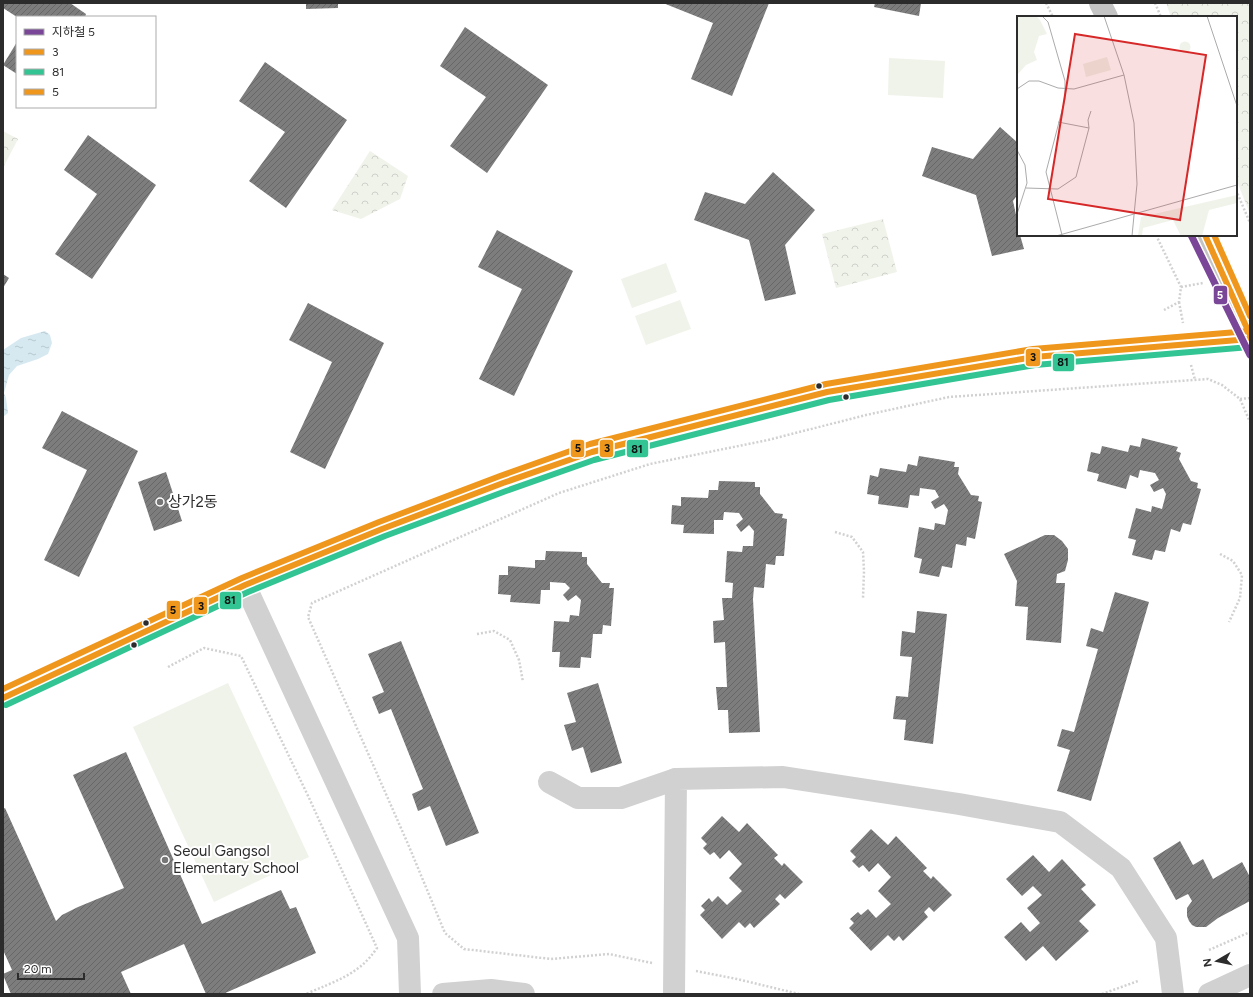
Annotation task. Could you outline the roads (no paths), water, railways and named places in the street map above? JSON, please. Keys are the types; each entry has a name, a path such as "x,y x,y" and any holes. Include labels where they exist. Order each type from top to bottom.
{"main road":[{"path":"1100,3 1106,16"},
{"path":"1205,236 1250,335"}],"street":[{"path":"3,698 245,585 382,529 503,483 592,452 827,392 1034,357 1250,339"},
{"path":"245,585 408,938 410,994"},
{"path":"549,782 578,798 621,798 676,779 782,777 959,804 1060,822 1120,868 1166,938 1173,994"},
{"path":"674,994 676,779"},
{"path":"1209,994 1250,975"},
{"path":"443,994 491,990 524,994"}],"water":[{"path":"45,331 50,335 52,343 48,354 17,366 9,375 4,393 8,413 3,417 3,350 21,338"}],"metro line":[{"name":"5","path":"1191,236 1250,355"}],"place":[{"name":"상가2동","path":"160,502"},
{"name":"Seoul Gangsol Elementary School","path":"165,860"}]}
